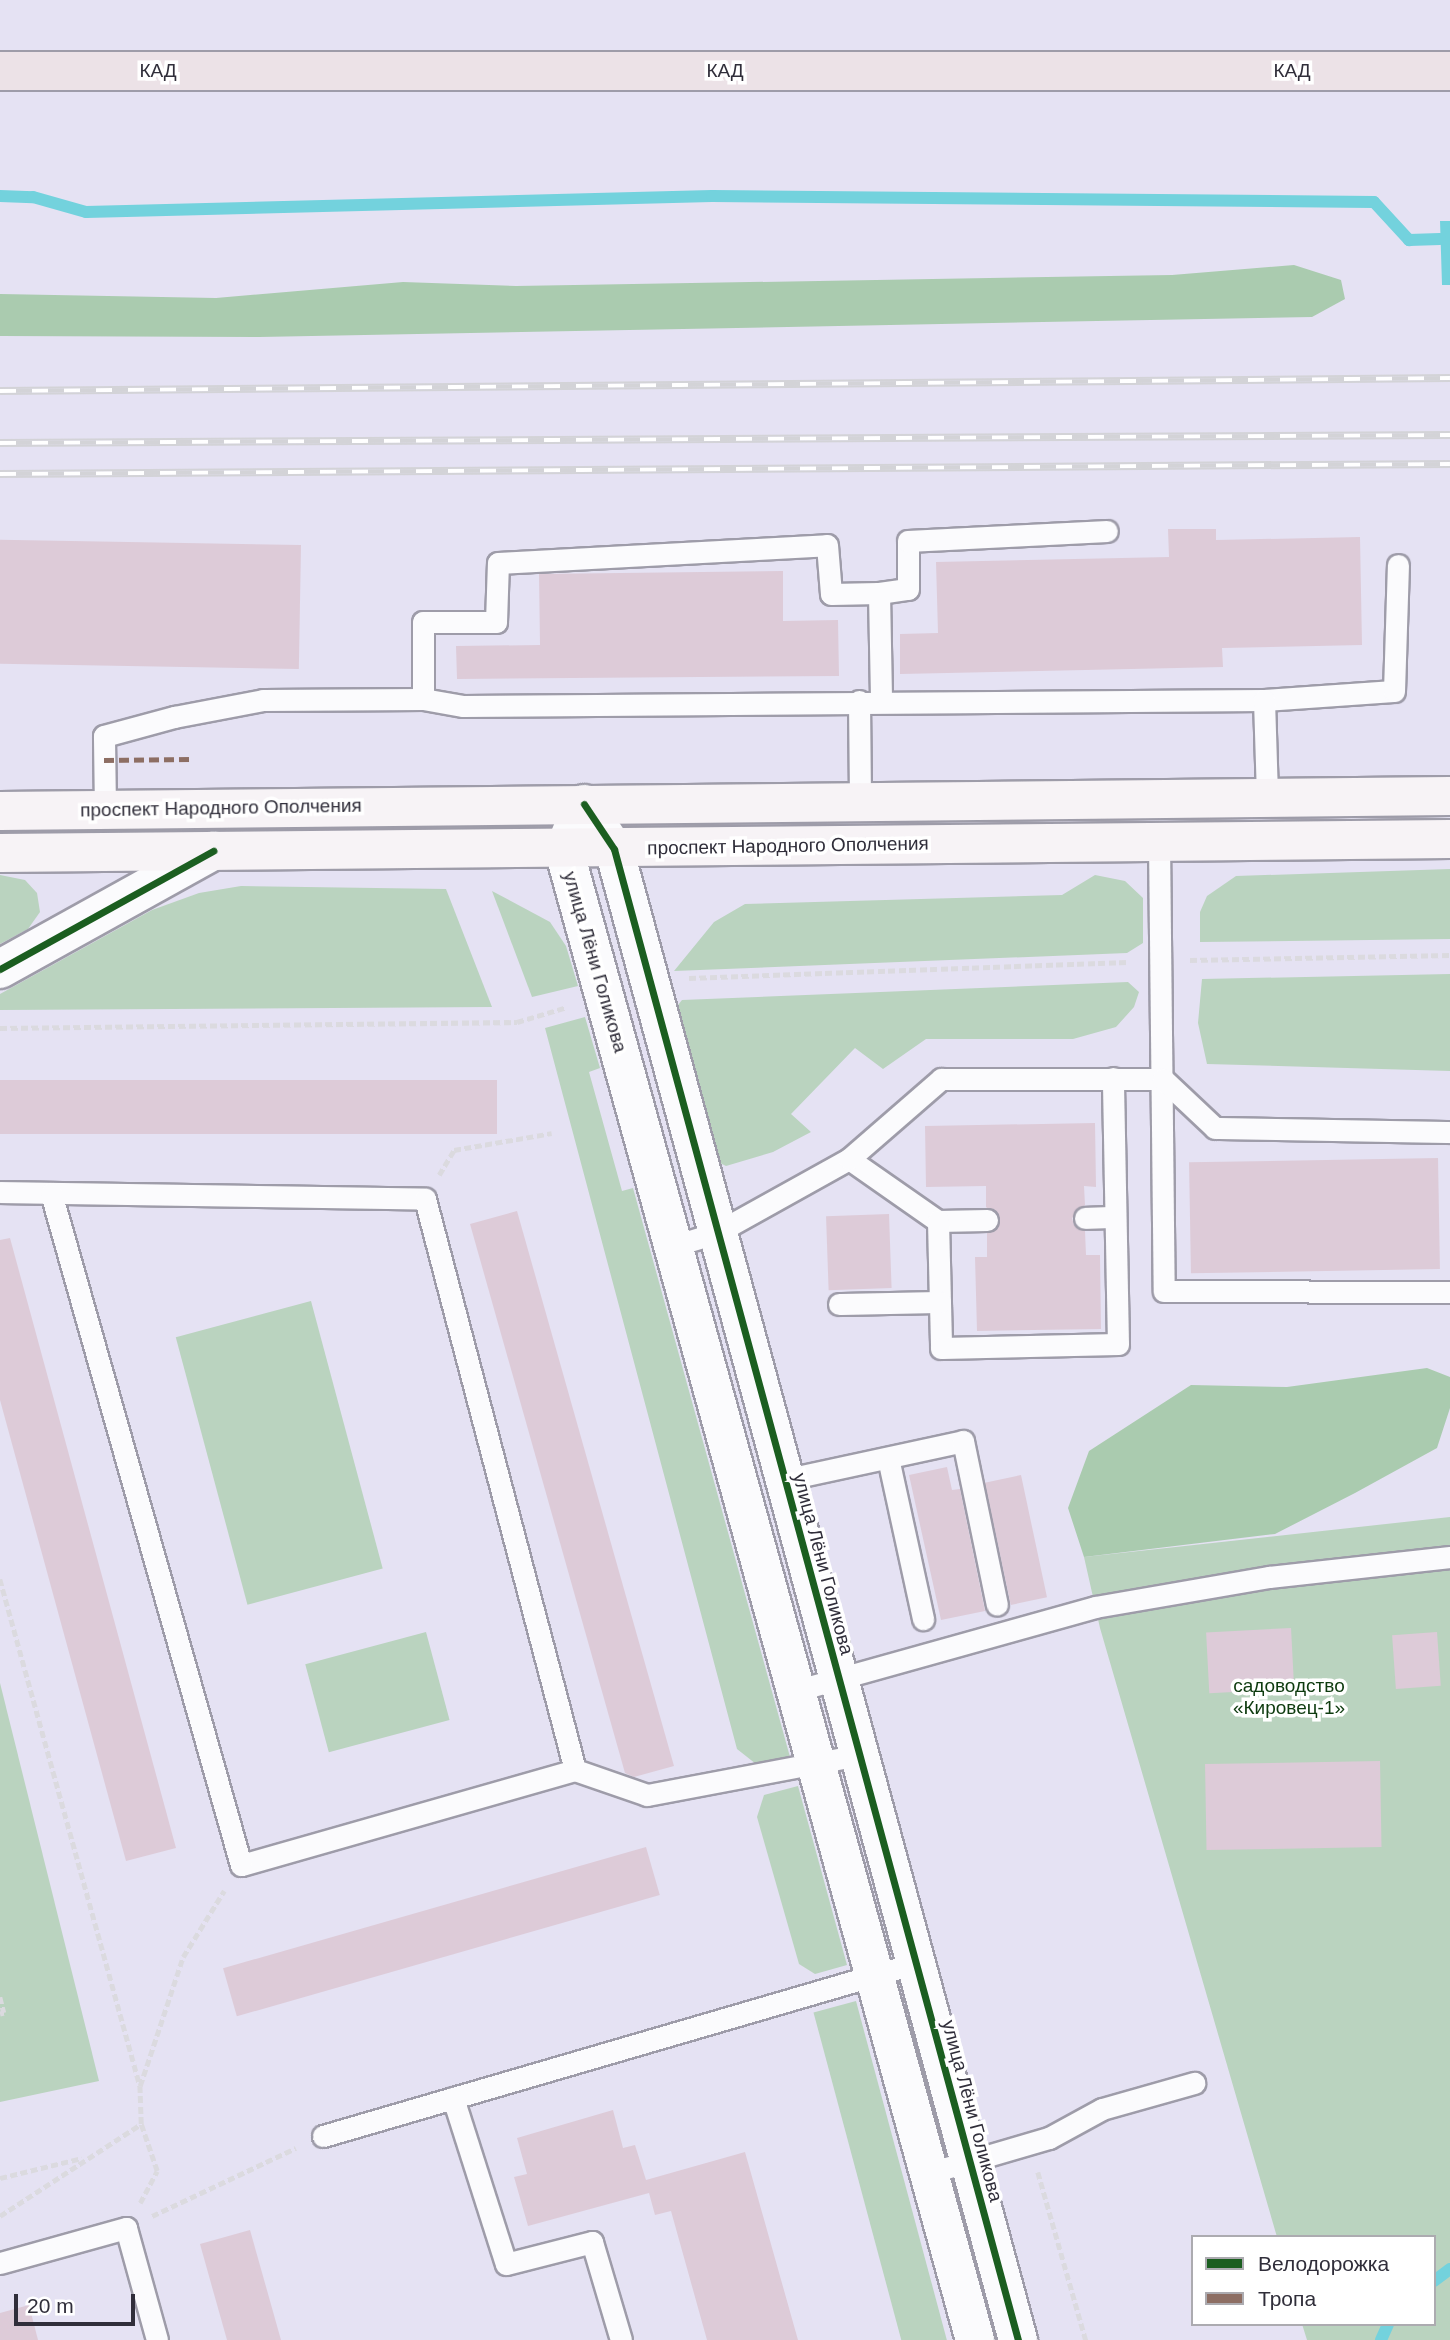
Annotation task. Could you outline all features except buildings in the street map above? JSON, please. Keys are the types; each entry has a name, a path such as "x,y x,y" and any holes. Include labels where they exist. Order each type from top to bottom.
{"highway":[{"name":"КАД","path":"0,71 1450,71"}],"main road":[{"name":"проспект Народного Ополчения","path":"0,810 1450,796"},
{"name":"проспект Народного Ополчения","path":"0,853 564,850 1450,839"}],"street":[{"name":"улица Лёни Голикова","path":"584,804 614,849 1018,2340"},
{"name":"улица Лёни Голикова","path":"584,804 564,850 798,1690 975,2340"},
{"path":"0,969 213,852"}],"lane":[{"path":"424,699 423,622 496,622 498,563 827,545 831,594 879,593 908,589 908,541 1107,531"},
{"path":"104,810 104,736 174,717 263,700 424,699 463,706 1264,699 1394,691 1398,565"},
{"path":"879,593 881,701"},
{"path":"1264,699 1267,798"},
{"path":"859,701 860,803"},
{"path":"1159,841 1164,1291 1450,1292"},
{"path":"938,1221 941,1348 1118,1344 1113,1078"},
{"path":"673,1246 716,1233 849,1159 941,1079 1163,1079 1215,1128 1450,1132"},
{"path":"849,1159 938,1221 987,1220"},
{"path":"0,1192 425,1199 575,1770"},
{"path":"51,1193 241,1865 575,1770 647,1795 817,1767 859,1755"},
{"path":"1085,1218 1115,1217"},
{"path":"839,1304 940,1302"},
{"path":"783,1480 963,1441 997,1605"},
{"path":"888,1458 923,1619"},
{"path":"798,1690 839,1682 1096,1607 1269,1577 1450,1557"},
{"path":"323,2136 916,1964"},
{"path":"929,2172 1049,2138 1102,2109 1194,2083"},
{"path":"453,2098 506,2264 592,2242 621,2340"},
{"path":"0,2263 126,2228 157,2340"}],"path":[{"path":"678,978 1162,961 1450,955"},
{"path":"0,1028 517,1022 581,1002"},
{"path":"425,1199 454,1150 552,1133"},
{"path":"0,1579 140,2086 141,2124 157,2171 126,2228"},
{"path":"140,2086 183,1957 241,1865"},
{"path":"0,1997 4,2013 0,2014"},
{"path":"0,2216 86,2157 141,2124"},
{"path":"165,2210 290,2151"},
{"path":"0,2178 86,2157"},
{"path":"1036,2165 1086,2340"}],"green space":[{"path":"1294,265 1341,280 1345,299 1312,317 259,337 0,336 0,294 216,298 403,282 516,286 1172,275"},
{"path":"1450,869 1450,939 1200,942 1200,912 1207,896 1236,876"},
{"path":"0,875 25,880 37,893 40,912 28,929 0,944"},
{"path":"1095,875 1125,881 1143,898 1143,943 1127,953 674,971 714,922 745,904 1062,895"},
{"path":"241,886 446,889 492,1007 0,1010 0,994 152,910 199,893"},
{"path":"492,891 550,922 566,946 578,986 532,997"},
{"path":"1450,974 1450,1071 1207,1064 1198,1023 1202,979"},
{"path":"1128,982 1139,992 1134,1007 1116,1027 1073,1039 926,1039 883,1069 855,1048 791,1114 811,1132 773,1152 726,1166 712,1159 674,1010 682,1000"},
{"path":"585,1017 600,1068 589,1072 622,1191 633,1188 790,1757 756,1764 737,1749 545,1028"},
{"path":"311,1301 383,1569 247,1605 176,1337"},
{"path":"1427,1368 1450,1377 1450,1408 1437,1448 1275,1534 1084,1557 1068,1508 1089,1451 1191,1385 1287,1387"},
{"name":"садоводство «Кировец-1»","path":"1450,1517 1450,2340 1307,2340 1303,2326 1436,2326 1436,2235 1276,2235 1100,1628 1084,1557"},
{"path":"426,1632 450,1720 329,1752 305,1664"},
{"path":"0,1683 99,2081 0,2102"},
{"path":"798,1786 847,1965 815,1974 799,1964 757,1817 764,1795"},
{"path":"856,2001 947,2340 901,2340 813,2012"}],"water":[{"path":"1440,221 1450,221 1450,285 1442,285"}],"waterway":[{"path":"0,196 33,197 86,212 712,196 1374,202 1409,240 1440,239"},
{"path":"1436,2280 1450,2269"},
{"path":"1381,2340 1387,2326"}],"railway":[{"path":"0,391 1450,378"},
{"path":"0,443 1450,435"},
{"path":"0,474 1450,464"}],"marked path":[{"path":"104,760 191,759"}],"cycle path":[{"path":"584,804 614,849 1018,2340"},
{"path":"0,969 213,851"}]}
